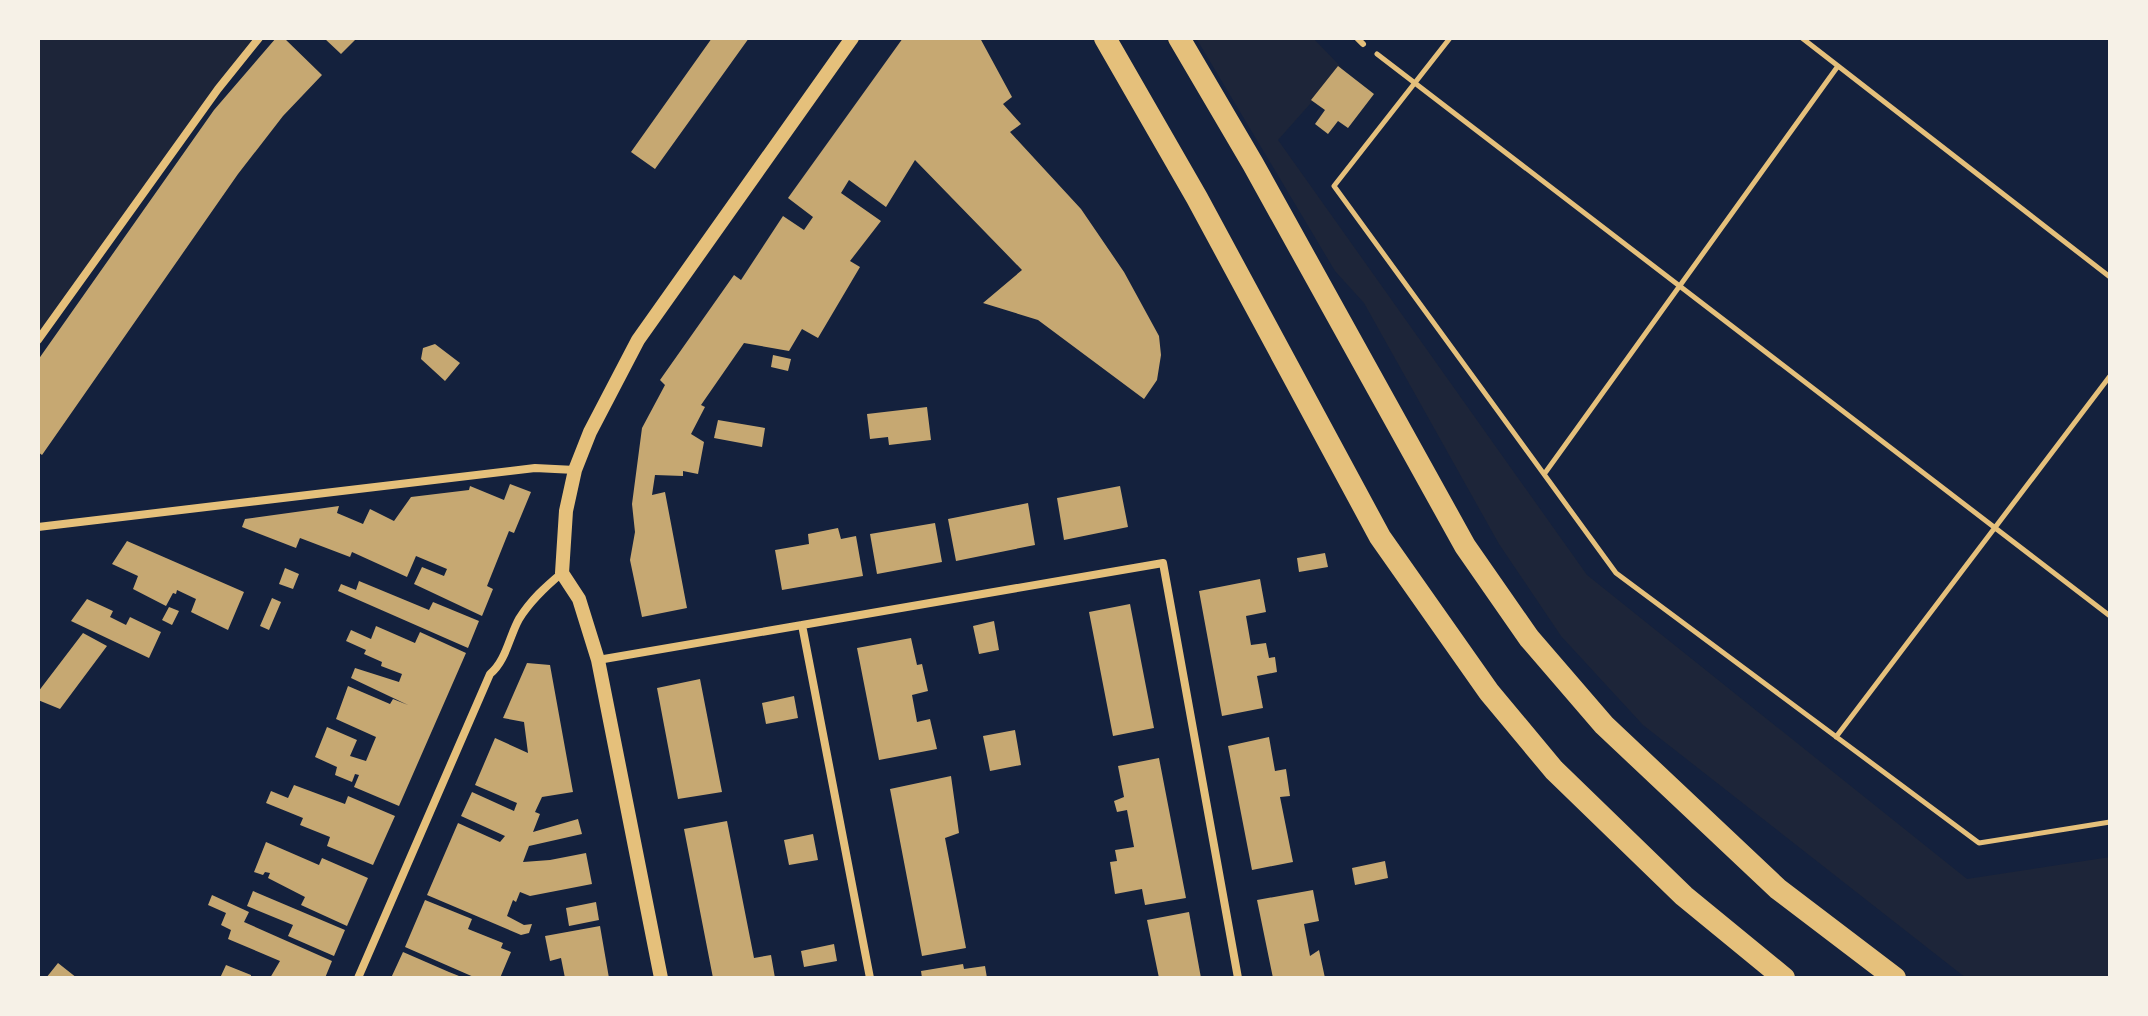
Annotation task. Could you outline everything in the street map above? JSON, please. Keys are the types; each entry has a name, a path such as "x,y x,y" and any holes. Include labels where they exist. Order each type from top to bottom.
{"highway":[{"path":"1105,38 1197,198 1380,537 1489,692 1554,770 1673,885 1784,978"},
{"path":"1179,38 1253,164 1465,546 1529,638 1604,725 1778,889 1895,978"}],"street":[{"path":"38,340 218,89 259,38"},
{"path":"661,978 598,660 579,599 562,573 566,511 575,470 606,398 649,323 852,38"},
{"path":"38,527 535,468 575,470"},
{"path":"598,660 1163,563 1238,978"},
{"path":"358,978 490,674 498,668 519,620 538,592 562,573"},
{"path":"802,625 870,978"}],"path":[{"path":"1450,38 1334,186 1616,573 1979,843 2110,822"},
{"path":"1802,38 2110,277"},
{"path":"1360,41 2110,616"},
{"path":"1545,473 1838,66"},
{"path":"1836,737 2110,376"}],"shaded area":[{"path":"38,38 259,38 38,340"},
{"path":"1196,38 1313,38 1342,68 1278,140 1587,575 1967,879 2110,857 2110,978 1966,978 1643,725 1561,636 1499,544 1364,303 1335,271"}],"building":[{"path":"276,38 284,38 322,75 283,116 238,174 42,455 38,452 38,360 214,110"},
{"path":"324,38 357,38 341,54"},
{"path":"712,38 749,38 655,169 631,152"},
{"path":"903,38 980,38 1012,97 1003,104 1021,124 1010,132 1081,209 1124,272 1159,336 1161,355 1157,380 1144,399 1038,320 983,303 1022,270 915,160 886,207 849,180 841,193 881,221 850,261 860,267 818,338 802,329 789,351 744,343 701,405 705,407 691,434 704,442 698,474 683,471 683,476 655,475 652,495 665,492 687,608 642,617 630,560 635,532 632,504 642,428 665,385 660,380 734,275 741,280 783,216 804,230 813,217 788,198"},
{"path":"1338,66 1374,94 1348,128 1338,121 1328,134 1315,124 1325,110 1311,100"},
{"path":"435,344 460,363 445,381 421,359 423,348"},
{"path":"773,355 791,359 788,371 771,367"},
{"path":"927,407 931,440 889,445 888,437 870,439 867,414"},
{"path":"718,420 765,428 762,447 714,438"},
{"path":"510,484 531,492 514,533 509,531 487,586 493,589 482,616 414,584 422,567 444,576 447,569 416,556 407,577 352,552 350,557 300,538 296,548 242,527 245,519 339,506 337,513 363,524 370,509 394,521 411,497 469,490 470,486 504,500"},
{"path":"1120,486 1128,527 1064,540 1057,498"},
{"path":"1028,503 1035,545 956,561 948,519"},
{"path":"935,523 942,562 877,574 870,534"},
{"path":"838,528 841,539 856,536 863,576 782,590 775,550 809,544 808,534"},
{"path":"127,541 244,592 228,630 191,612 196,599 177,590 166,606 133,589 138,576 112,564"},
{"path":"1325,553 1328,567 1299,572 1297,558"},
{"path":"285,568 299,574 293,589 279,584"},
{"path":"1260,579 1266,612 1246,616 1251,645 1266,643 1269,658 1275,657 1277,672 1257,676 1263,708 1222,716 1199,591"},
{"path":"359,581 429,610 433,602 479,621 468,648 338,591 341,584 356,590"},
{"path":"272,598 281,602 269,630 260,626"},
{"path":"87,599 113,611 110,617 126,625 130,617 161,632 149,658 71,621"},
{"path":"1130,604 1154,728 1113,736 1089,612"},
{"path":"169,607 179,611 172,625 162,620"},
{"path":"994,621 999,650 979,654 973,626"},
{"path":"376,626 415,643 420,632 466,653 399,806 354,787 359,775 355,774 352,782 335,775 337,767 315,757 327,727 357,740 350,756 366,761 376,737 336,719 348,686 390,704 393,699 408,705 351,678 355,668 399,682 402,674 381,666 382,662 364,654 366,650 346,641 351,630 371,639"},
{"path":"83,633 107,646 60,709 38,700 38,692"},
{"path":"911,638 917,665 922,664 928,691 912,695 917,722 930,719 937,749 879,760 857,648"},
{"path":"527,663 550,665 573,792 542,797 535,812 540,814 533,832 578,819 582,834 529,846 523,862 586,853 592,884 530,896 520,892 507,916 524,925 532,924 529,933 521,935 427,895 458,823 500,842 505,836 461,816 472,792 514,811 517,803 475,785 495,738 528,753 524,722 503,718"},
{"path":"700,679 722,792 678,799 657,688"},
{"path":"794,696 798,718 766,724 762,703"},
{"path":"1015,730 1021,765 990,771 983,736"},
{"path":"1269,737 1275,771 1286,769 1290,796 1280,797 1293,862 1252,870 1228,746"},
{"path":"1159,758 1186,898 1145,905 1142,889 1115,894 1110,862 1117,861 1115,850 1134,847 1127,810 1117,812 1114,801 1124,797 1118,766"},
{"path":"951,776 959,833 945,838 966,948 922,956 890,789"},
{"path":"294,785 345,804 348,796 395,816 373,865 327,846 330,837 300,825 303,818 266,803 271,791 288,798"},
{"path":"727,821 754,958 771,955 775,978 713,978 684,829"},
{"path":"813,834 818,860 789,865 784,840"},
{"path":"266,842 319,865 322,858 368,878 347,926 301,905 305,897 268,878 270,873 263,875 254,872"},
{"path":"1385,861 1388,878 1355,885 1352,868"},
{"path":"1313,890 1319,921 1304,924 1310,956 1319,950 1325,978 1273,978 1257,900"},
{"path":"253,891 345,930 334,956 288,936 293,925 247,906"},
{"path":"212,895 249,912 244,922 332,961 325,978 270,978 280,961 228,939 231,930 221,925 226,913 208,905"},
{"path":"425,900 472,919 468,929 503,943 501,948 511,952 500,978 476,978 405,947"},
{"path":"596,902 599,920 569,926 566,908"},
{"path":"1189,912 1201,978 1159,978 1147,920"},
{"path":"600,926 609,978 565,978 561,958 550,961 545,936"},
{"path":"834,944 837,961 804,967 801,951"},
{"path":"403,952 449,972 464,978 391,978"},
{"path":"58,963 77,978 46,978"},
{"path":"963,964 964,969 985,966 987,978 922,978 921,971"},
{"path":"226,965 251,975 251,978 220,978"}]}
